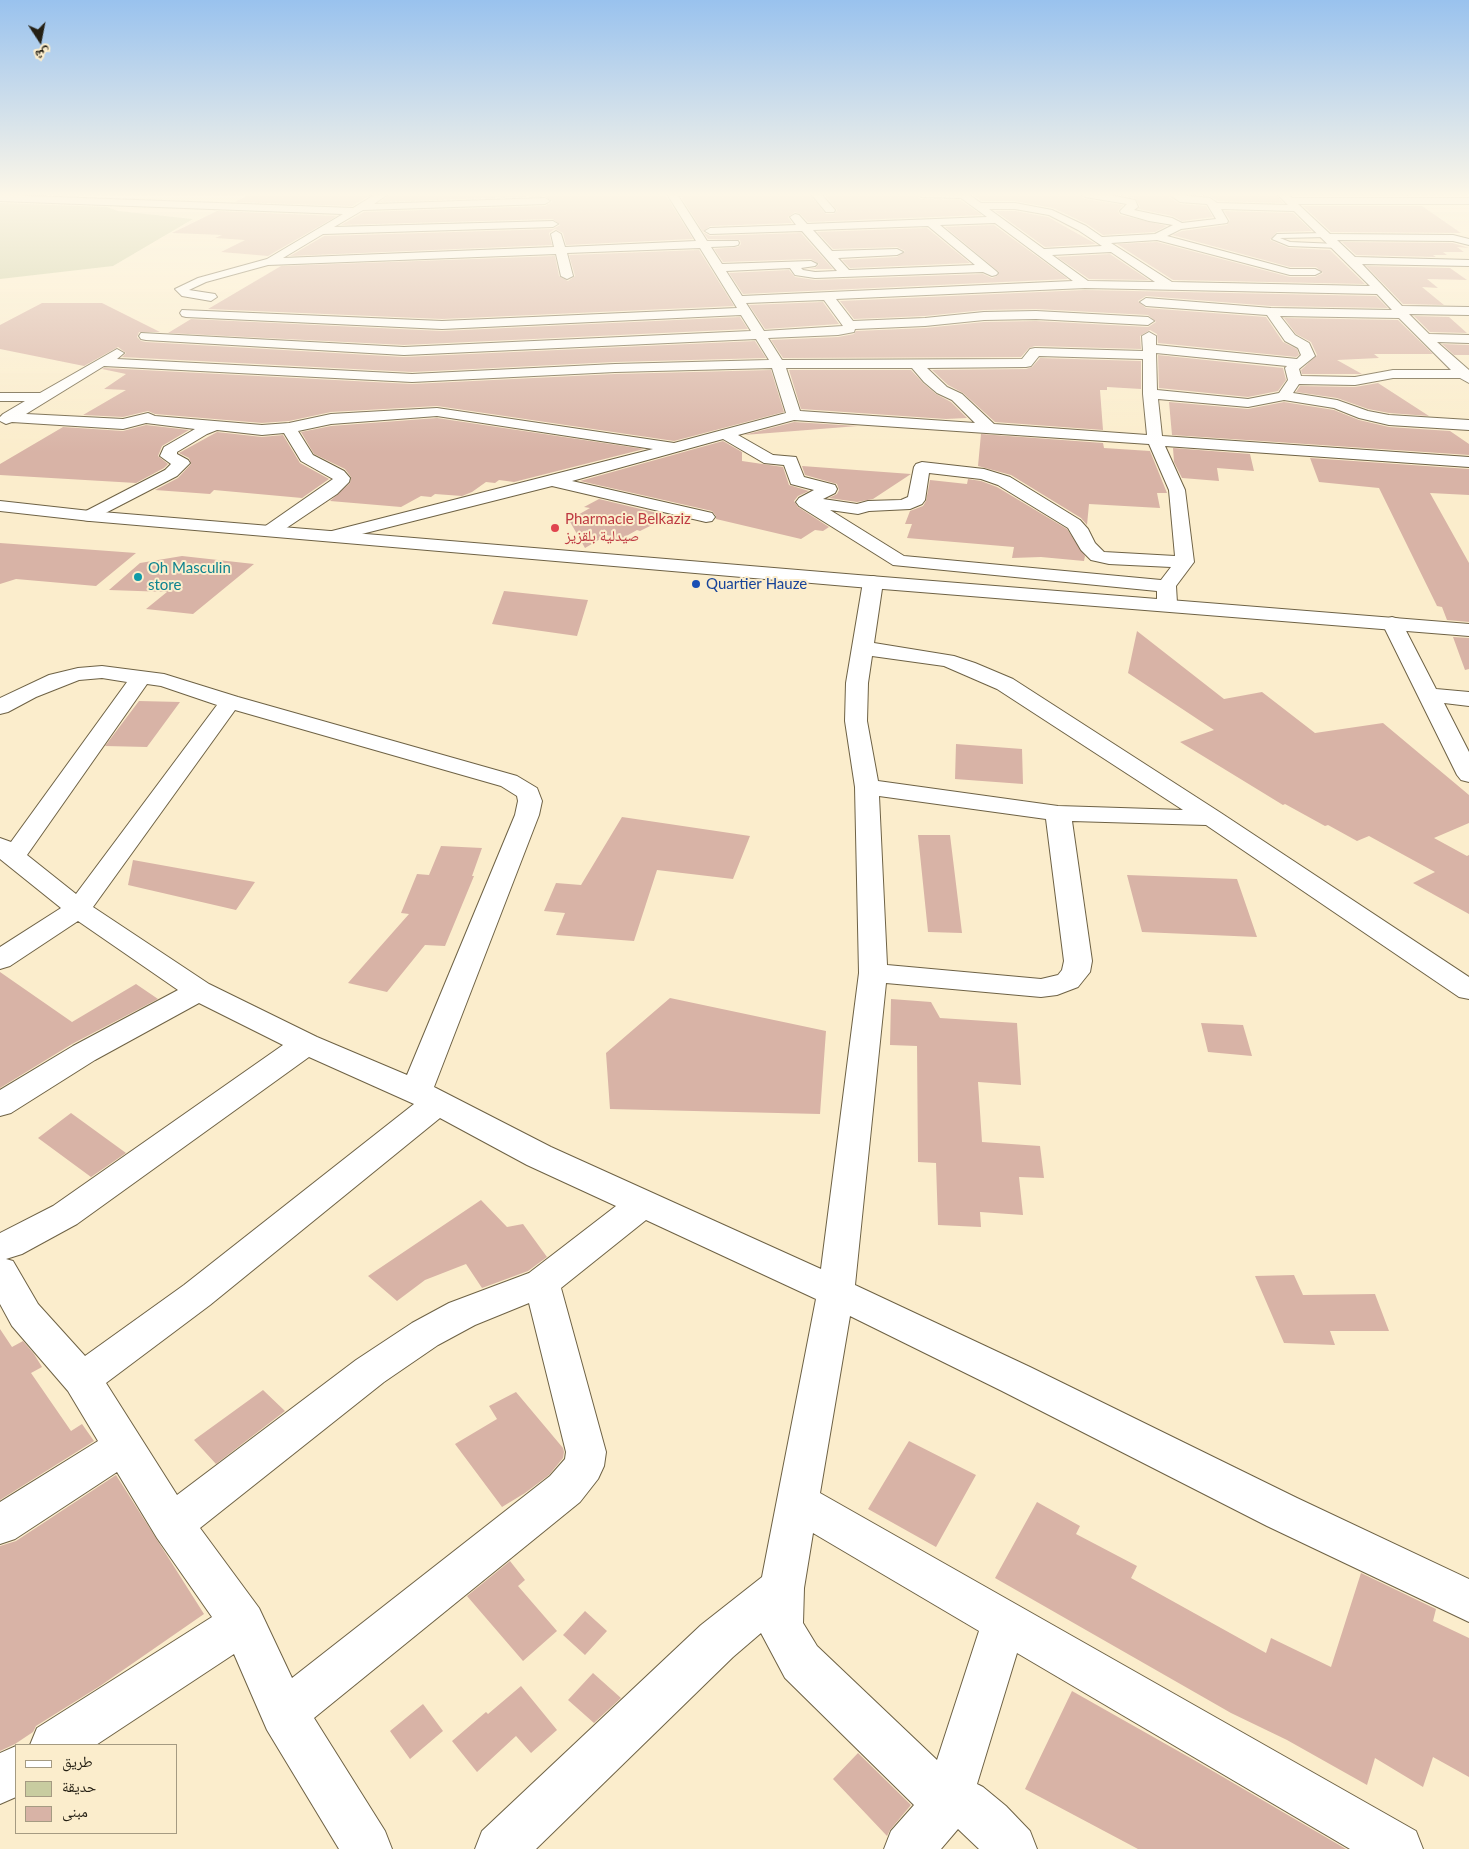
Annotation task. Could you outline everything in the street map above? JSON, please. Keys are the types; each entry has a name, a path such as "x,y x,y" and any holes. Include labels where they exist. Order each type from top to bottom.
{"street":[{"path":"4,420 215,295 186,293 181,289 201,280"},
{"path":"726,280 778,364 794,415"},
{"path":"1000,280 1008,287"},
{"path":"1080,280 1085,284"},
{"path":"1161,280 1168,285"},
{"path":"1296,280 1302,288"},
{"path":"1371,280 1425,338 1467,376"},
{"path":"178,317 341,320 411,325 442,325 598,318 741,306 827,296 1085,284 1380,290"},
{"path":"1144,285 1150,351 1150,394 1155,440 1177,490 1185,562 1166,586 1168,606"},
{"path":"896,293 925,322"},
{"path":"827,296 849,326"},
{"path":"1146,302 1272,312 1469,311"},
{"path":"1272,312 1290,338 1304,346 1308,356 1292,368 1295,380 1284,396"},
{"path":"146,336 404,351 838,331 849,328 849,326 925,322 984,316 1036,315 1148,322"},
{"path":"598,318 615,368"},
{"path":"306,345 341,320"},
{"path":"395,377 411,325"},
{"path":"1425,338 1469,339"},
{"path":"251,370 285,344"},
{"path":"102,362 352,376 439,378 615,368 778,364 1026,363 1035,352 1150,351 1300,363"},
{"path":"916,363 935,384 957,397 990,429"},
{"path":"1295,380 1355,381 1380,375 1467,376"},
{"path":"331,419 352,376"},
{"path":"437,412 439,378"},
{"path":"1150,394 1248,403 1284,396 1342,405 1364,415 1389,420 1469,425"},
{"path":"0,397 42,397"},
{"path":"4,420 123,424 148,418 152,420 262,430 289,428 331,419 437,412 676,448"},
{"path":"334,536 552,481 794,415 1469,462"},
{"path":"90,516 170,473 182,463 168,456 170,450 202,431 217,425"},
{"path":"270,531 331,490 341,482 342,478 307,458 289,428"},
{"path":"725,434 770,460 790,460 798,480 829,489 805,502"},
{"path":"805,502 858,509 868,506 904,505 916,500 922,466 970,471 1004,481 1074,524 1087,546 1098,556 1185,562"},
{"path":"552,481 706,517"},
{"path":"805,502 900,561 1166,586"},
{"path":"0,506 90,516 1469,630"},
{"path":"873,582 857,683 856,721 867,787 873,974 836,1292 782,1588 781,1628 801,1662 947,1804 966,1804 989,1823 1012,1849"},
{"path":"1392,624 1427,695 1467,768"},
{"path":"862,648 931,657 986,674 1041,706 1469,990"},
{"path":"0,707 28,692 78,674 102,672 164,680 230,702 509,781 528,793 530,801 527,815 427,1096 196,1295 82,1379"},
{"path":"141,678 7,851 78,909 199,991 306,1044 427,1096 539,1156 836,1292 1469,1602"},
{"path":"1427,695 1469,699"},
{"path":"0,960 78,909 230,702"},
{"path":"867,787 1058,813 1212,818"},
{"path":"873,974 1041,988 1057,986 1068,981 1076,972 1078,961 1058,813"},
{"path":"0,1105 84,1053 199,991"},
{"path":"0,1246 10,1244 65,1215 306,1044"},
{"path":"172,1524 370,1371 425,1334 462,1314 542,1283 643,1203"},
{"path":"0,1271 26,1315 82,1379 172,1524 243,1624 284,1713 367,1849"},
{"path":"284,1713 565,1489 584,1466 586,1452 542,1283"},
{"path":"0,1525 124,1446"},
{"path":"799,1503 1398,1849"},
{"path":"500,1849 718,1641 782,1588"},
{"path":"910,1849 947,1804 1004,1623"},
{"path":"56,1744 243,1624"},
{"path":"0,1780 15,1771"}],"building":[{"path":"257,280 718,280 734,306 442,319 208,309"},
{"path":"734,280 1040,280 743,294"},
{"path":"1187,280 1361,280 1365,284"},
{"path":"1380,280 1429,280 1438,288 1422,287 1444,305 1403,304"},
{"path":"1085,290 1376,296 1388,308 1271,306 1146,296 1138,301 1146,308 1266,317 1283,342 1297,349 1299,355 1296,357 1158,343 1157,334 1150,330 1140,336 1141,349 1035,346 1029,348 1021,357 783,358 771,340 838,337 854,334 856,331 925,328 984,322 1036,321 1148,327 1156,322 1148,315 1036,309 984,310 925,316 854,319 840,301"},
{"path":"823,302 839,324 765,329 749,305"},
{"path":"42,303 102,303 160,332 139,332 137,337 141,341 146,342 404,357 755,341 766,358 615,362 412,372 122,357 126,353 118,347 84,366 0,349 0,325"},
{"path":"1414,316 1449,317 1467,333 1430,332"},
{"path":"740,317 748,329 404,345 168,333 191,319 442,331"},
{"path":"1284,318 1398,320 1433,354 1374,354 1379,358 1337,360 1362,374 1302,374 1301,370 1317,355 1311,342 1296,334"},
{"path":"1442,344 1469,345 1469,355 1454,355"},
{"path":"1158,355 1283,368 1286,380 1278,391 1248,397 1159,388"},
{"path":"1040,358 1141,361 1141,389 1107,387 1107,390 1100,390 1103,430 995,422 963,393 948,385 932,370 1026,369 1032,367"},
{"path":"102,369 412,384 615,374 771,370 784,412 674,441 437,406 331,412 289,421 262,423 155,414 148,411 123,417 83,415 126,390 104,389 126,374"},
{"path":"789,370 911,370 923,383 936,394 951,402 967,418 946,419 801,409"},
{"path":"1378,383 1429,416 1389,413 1368,409 1337,398 1296,392 1300,386 1355,387"},
{"path":"1169,402 1248,409 1284,402 1334,410 1359,420 1389,427 1450,431 1469,444 1469,455 1172,435"},
{"path":"437,418 644,449 514,482 499,480 495,483 486,482 472,492 462,496 435,494 431,497 421,496 401,507 330,501 350,483 351,477 345,469 314,454 301,432 331,426"},
{"path":"794,422 858,426 744,435"},
{"path":"146,425 189,430 162,446 158,456 168,464 164,468 136,483 0,475 0,464 63,427 123,431"},
{"path":"217,432 262,437 283,435 300,463 329,479 302,498 214,490 210,494 155,490 178,478 191,464 189,458 179,453"},
{"path":"981,434 1103,443 1104,448 1150,451 1167,493 1157,493 1160,508 1089,504 1087,525 1081,518 1011,475 978,466"},
{"path":"723,441 742,452 742,461 783,467 789,485 809,491 798,496 794,501 798,507 829,527 823,531 815,530 801,539 716,519 712,511 580,481"},
{"path":"1173,448 1250,454 1254,471 1217,468 1219,481 1182,478 1174,462"},
{"path":"1310,458 1469,469 1469,495 1430,493 1469,563 1469,622 1447,620 1442,607 1437,606 1379,488 1319,482"},
{"path":"802,466 911,474 873,499 857,502 829,498 837,494 839,490 837,484 805,475"},
{"path":"968,479 981,481 997,487 1067,529 1085,556 1084,561 1041,557 1012,558 1014,547 907,538 912,524 905,524 910,511 923,506 926,501 930,480 967,484"},
{"path":"599,499 670,516 621,539 607,535 585,548 569,520 590,508 584,507"},
{"path":"0,543 136,553 96,586 16,579 0,584"},
{"path":"182,556 254,564 193,614 146,609 167,592 109,590 140,563"},
{"path":"504,591 588,600 577,636 492,624"},
{"path":"1137,631 1224,699 1262,692 1315,733 1383,723 1469,795 1469,823 1434,838 1467,856 1469,855 1469,914 1413,883 1435,872 1369,836 1357,841 1285,804 1283,805 1180,742 1214,730 1128,673"},
{"path":"1453,637 1469,638 1469,669 1465,670"},
{"path":"139,701 180,702 147,747 105,746"},
{"path":"956,744 1022,749 1023,784 955,779"},
{"path":"622,817 750,836 733,879 657,870 634,941 556,935 565,913 544,911 556,883 581,885"},
{"path":"918,835 950,835 962,933 928,932"},
{"path":"441,846 482,848 472,876 474,876 445,946 425,945 387,992 348,983 409,914 401,913 417,874 429,875"},
{"path":"133,860 255,882 236,910 128,885"},
{"path":"1127,875 1237,879 1257,937 1142,932"},
{"path":"0,972 72,1022 136,984 158,999 72,1044 0,1088"},
{"path":"670,998 826,1031 820,1114 610,1109 606,1053"},
{"path":"891,999 931,1002 940,1018 1017,1023 1021,1085 978,1082 982,1142 1040,1146 1044,1178 1019,1177 1023,1215 980,1212 981,1227 938,1225 936,1163 918,1162 917,1046 890,1045"},
{"path":"1201,1023 1243,1025 1252,1056 1208,1052"},
{"path":"71,1113 126,1153 91,1177 38,1138"},
{"path":"481,1200 507,1227 523,1224 547,1257 528,1271 482,1288 466,1264 425,1280 397,1301 368,1276"},
{"path":"1294,1275 1303,1295 1375,1294 1389,1331 1330,1331 1335,1345 1284,1343 1255,1276"},
{"path":"0,1329 12,1347 23,1341 34,1354 42,1367 31,1373 71,1431 82,1424 94,1441 0,1500"},
{"path":"263,1390 285,1411 216,1464 194,1440"},
{"path":"516,1392 563,1448 564,1452 563,1458 549,1475 502,1507 455,1444 497,1419 489,1406"},
{"path":"909,1441 976,1475 936,1547 868,1509"},
{"path":"116,1475 204,1614 100,1686 36,1726 33,1732 0,1751 0,1546 16,1541"},
{"path":"1037,1502 1080,1526 1076,1534 1137,1566 1131,1578 1266,1653 1271,1638 1331,1667 1361,1573 1436,1609 1433,1621 1469,1638 1469,1777 1433,1757 1423,1787 1375,1758 1367,1785 1287,1740 1231,1713 995,1578"},
{"path":"510,1561 525,1580 518,1586 557,1631 523,1661 467,1596"},
{"path":"585,1611 607,1631 585,1655 563,1635"},
{"path":"593,1673 621,1698 594,1723 568,1700"},
{"path":"521,1686 557,1730 531,1753 516,1736 477,1772 452,1741"},
{"path":"1072,1691 1346,1849 1138,1849 1025,1789"},
{"path":"423,1704 443,1731 410,1759 390,1731"},
{"path":"858,1753 911,1805 887,1836 833,1779"}],"place":[{"name":"Pharmacie Belkaziz صيدلية بلقزيز","path":"555,528"},
{"name":"Oh Masculin store","path":"138,577"},
{"name":"Quartier Hauze","path":"696,584"}]}
